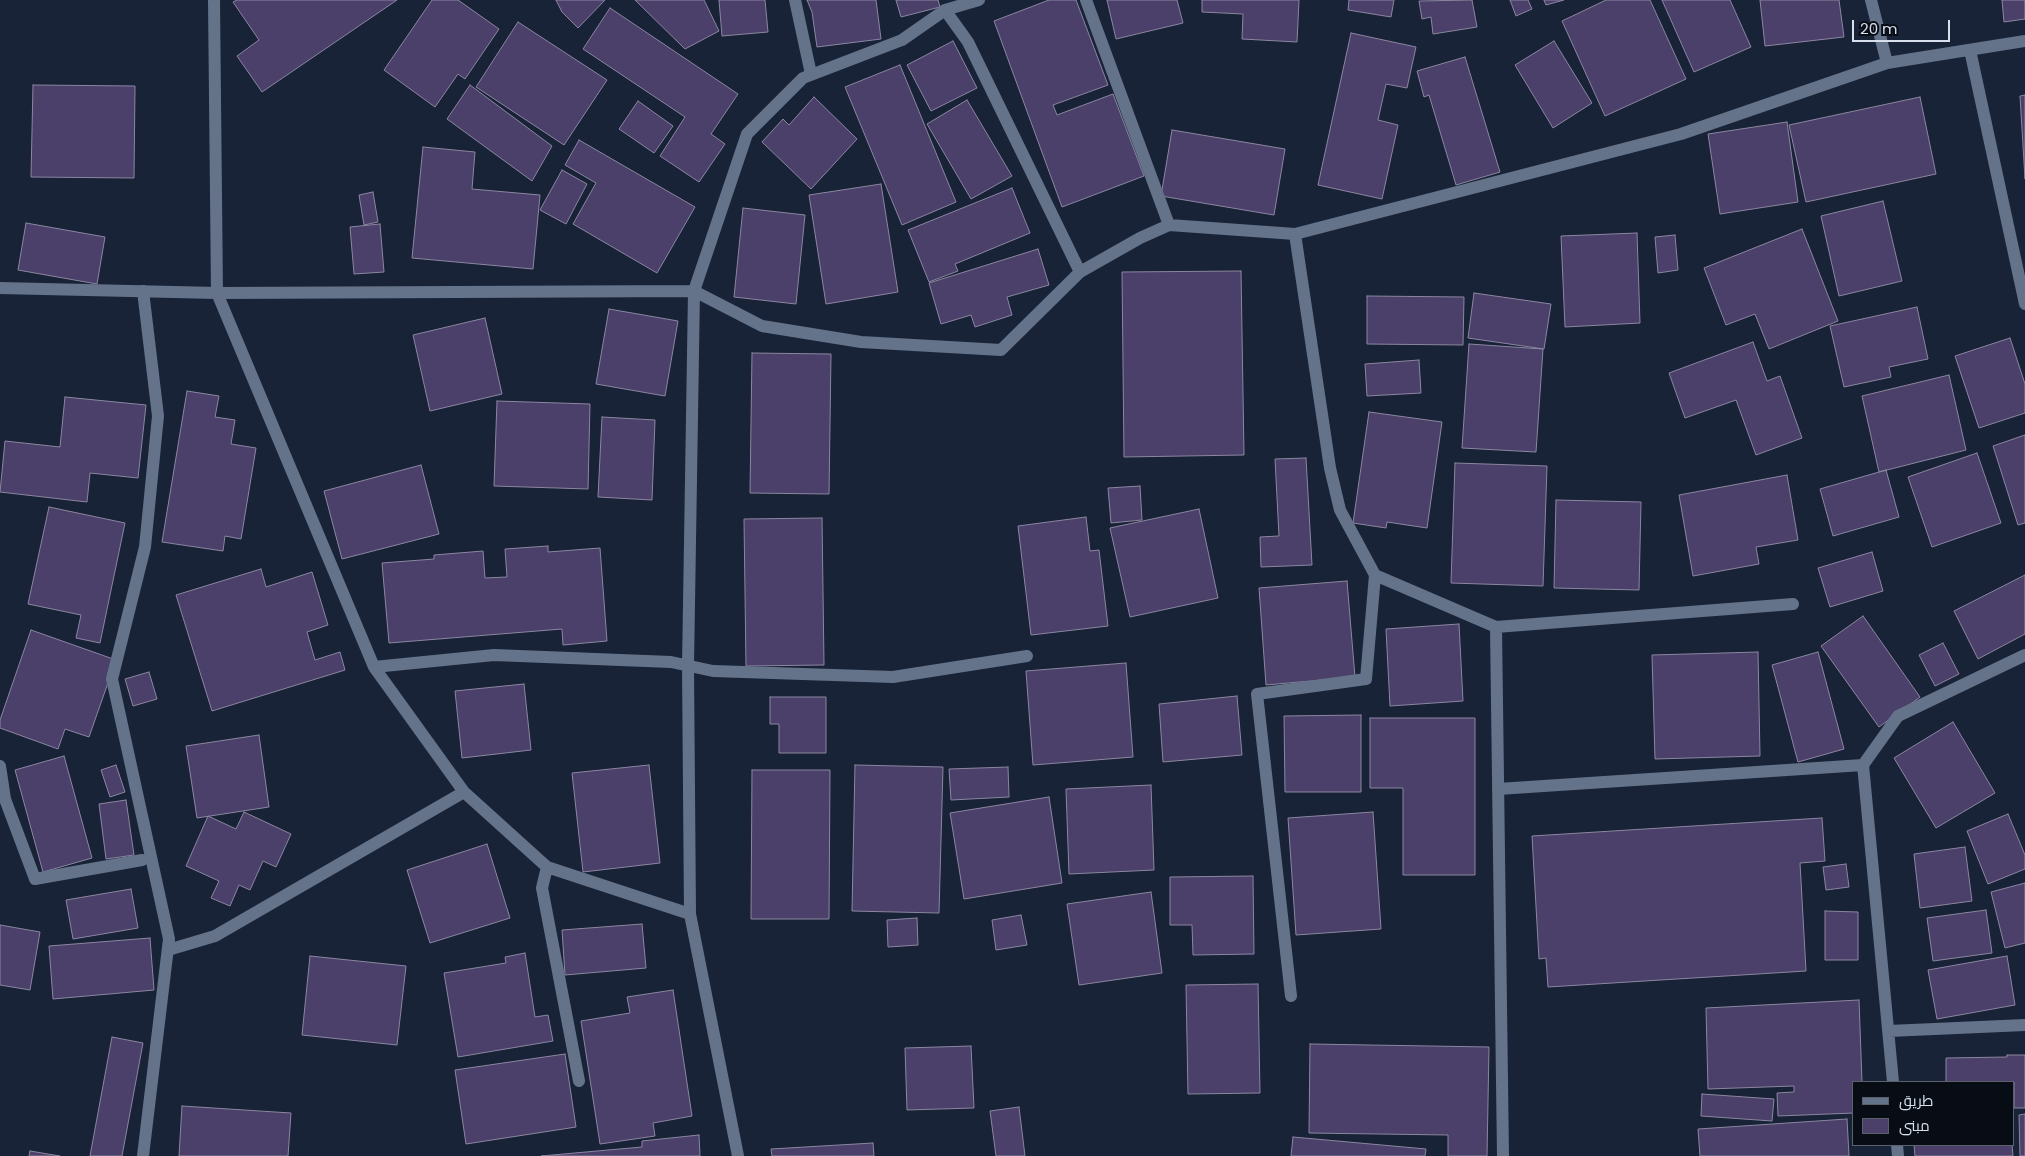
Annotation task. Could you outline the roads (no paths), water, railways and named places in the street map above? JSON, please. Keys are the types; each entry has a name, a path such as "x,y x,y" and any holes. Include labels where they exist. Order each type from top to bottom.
{"street":[{"path":"214,0 218,293 374,667 464,792 547,867 690,914"},
{"path":"795,0 811,74"},
{"path":"738,1156 690,914 688,666 694,291 747,134 803,78 902,40 945,10 979,0"},
{"path":"1086,0 1169,225"},
{"path":"1871,0 1887,63"},
{"path":"945,10 968,42 1080,272"},
{"path":"0,288 218,293 694,291 762,326 861,342 1000,350 1080,272 1140,238 1169,225 1295,234 1681,134 1887,63 2025,41"},
{"path":"1970,50 2025,304"},
{"path":"1291,996 1258,694 1366,679 1375,575 1340,510 1330,468 1295,234"},
{"path":"143,291 158,416 145,547 112,679 169,939 143,1156"},
{"path":"1375,575 1496,627 1793,604"},
{"path":"1496,627 1503,1156"},
{"path":"374,667 494,655 671,662 713,671 893,677 1027,656"},
{"path":"1893,1081 1863,765 1898,716 2025,655"},
{"path":"1498,788 1863,765"},
{"path":"0,766 6,799 35,879 142,860"},
{"path":"168,950 215,936 464,792"},
{"path":"547,867 542,888 579,1081"},
{"path":"1889,1031 2025,1025"}]}
